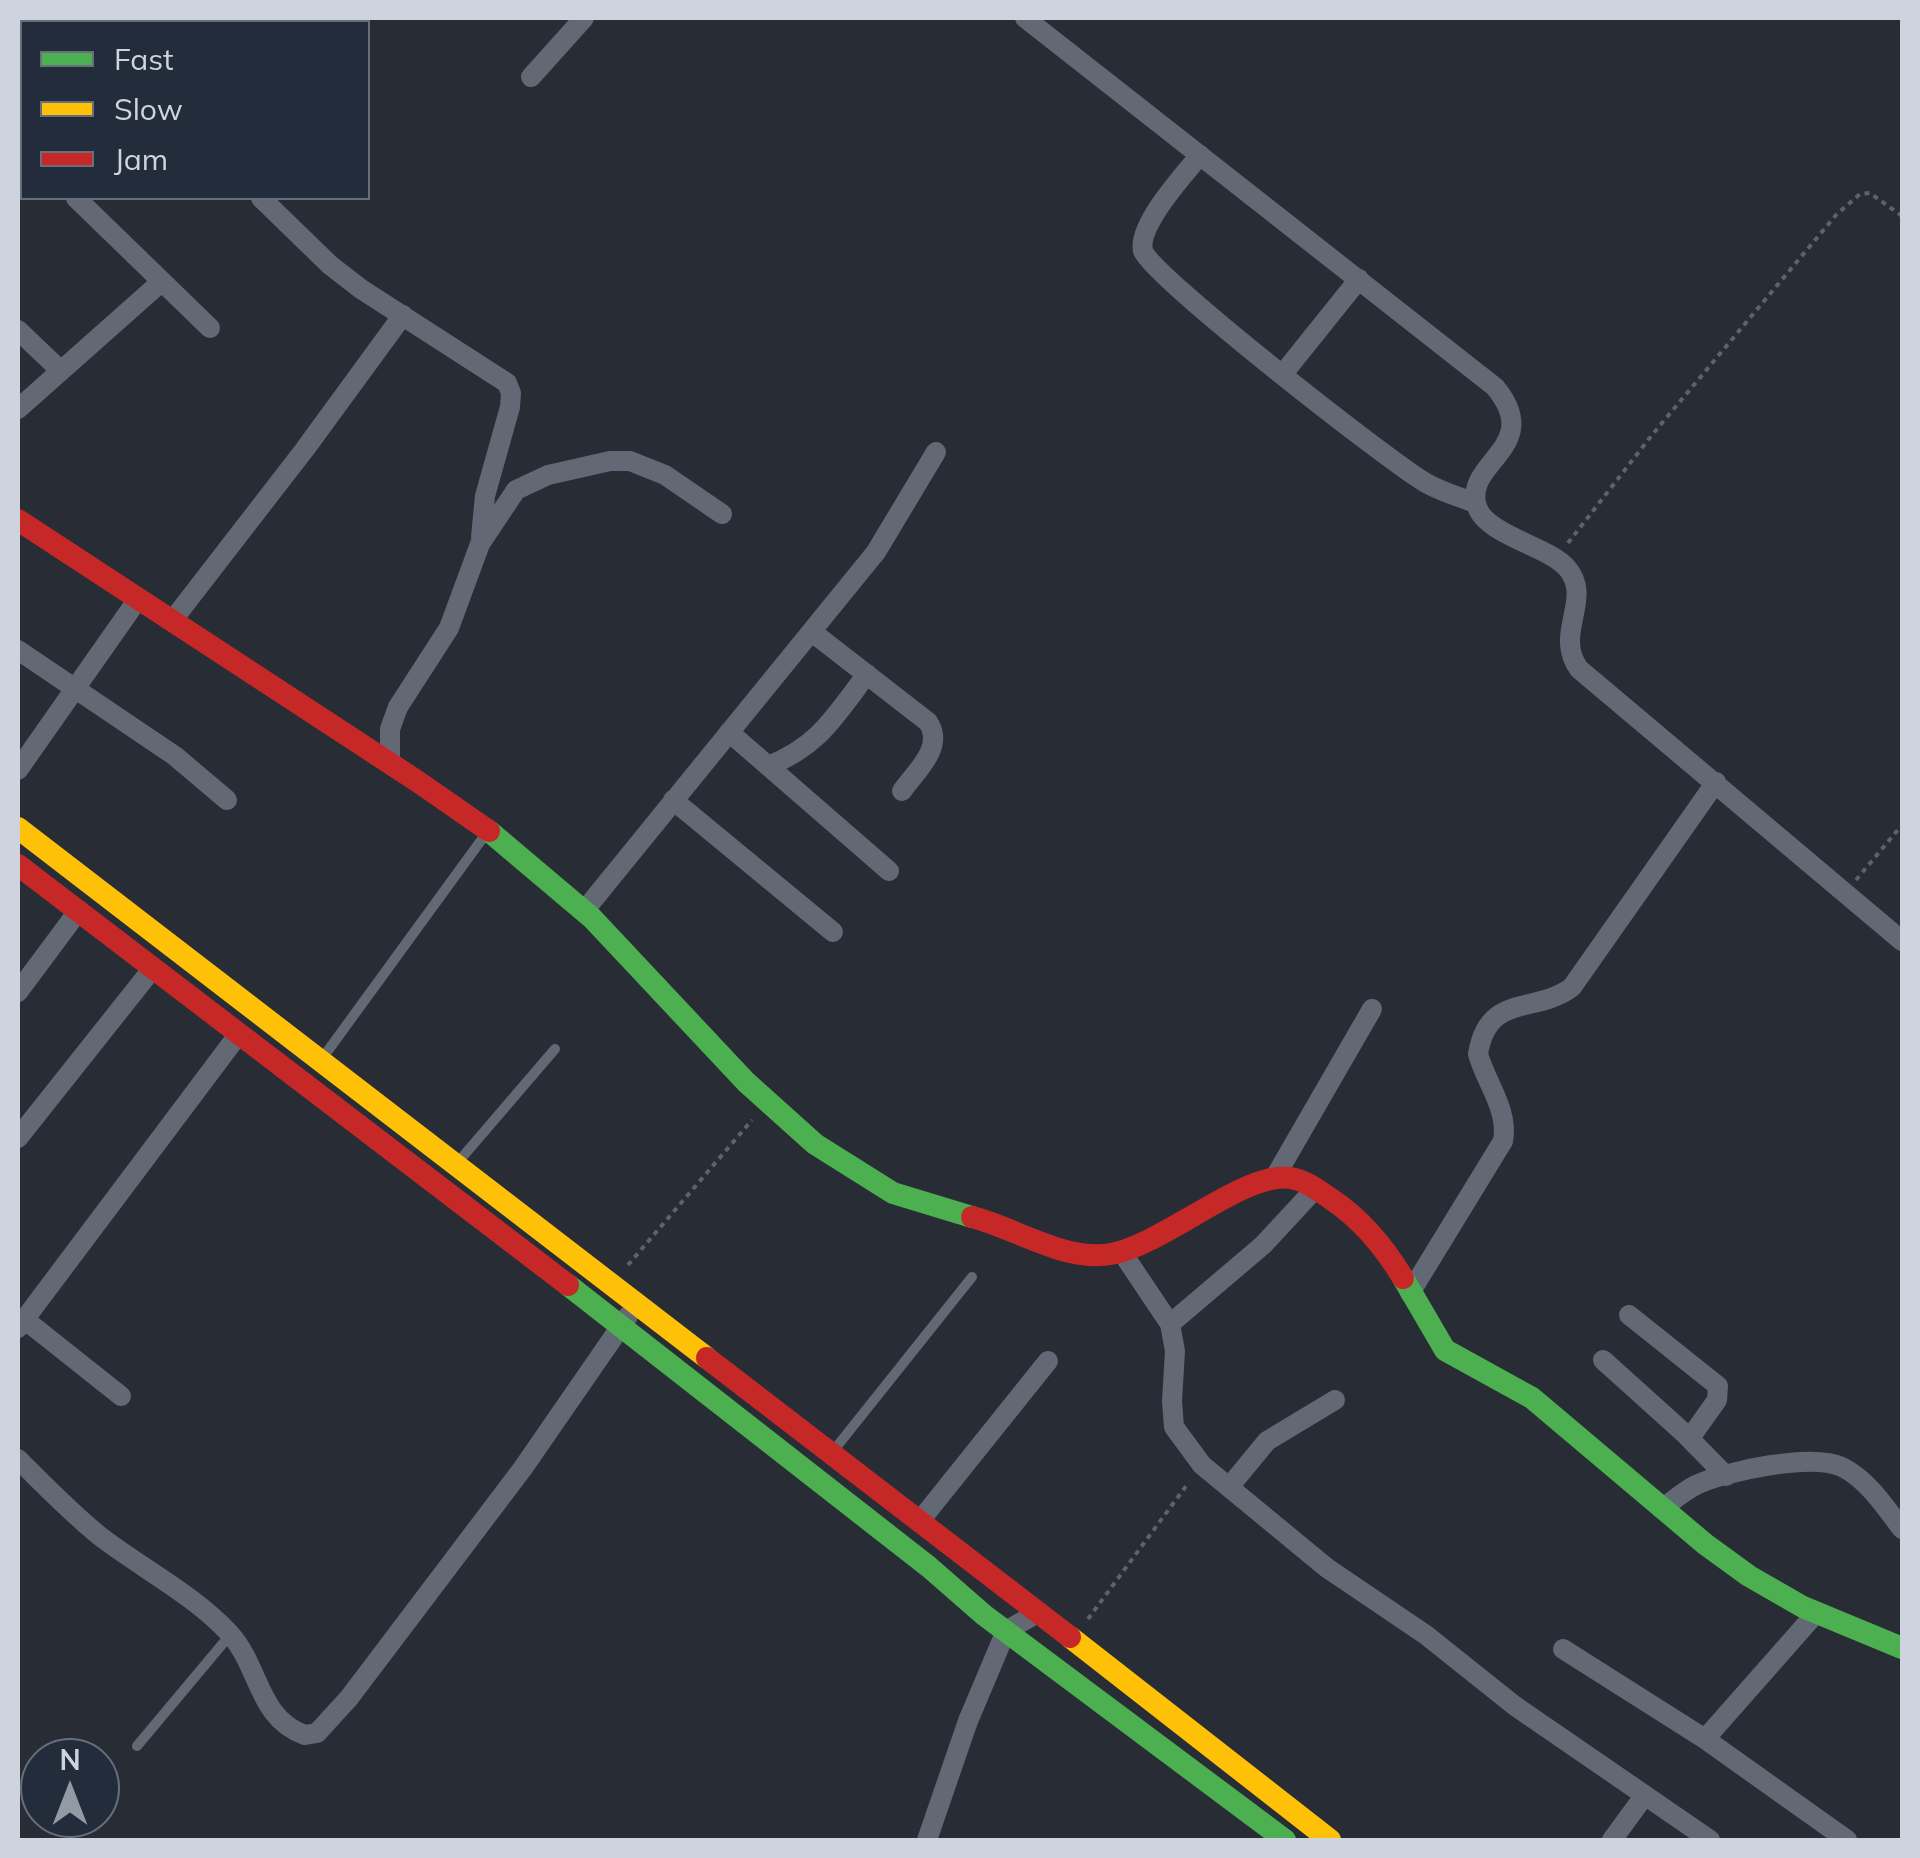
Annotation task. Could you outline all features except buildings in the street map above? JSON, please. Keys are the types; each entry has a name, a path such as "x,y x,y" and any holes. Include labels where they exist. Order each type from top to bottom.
{"street":[{"path":"532,77 584,18"},
{"path":"1025,18 1494,387 1512,415 1511,428 1476,489 1476,503"},
{"path":"1200,155 1154,215 1141,246 1144,257 1282,374 1422,482 1476,503 1491,523 1556,558 1574,578 1577,592 1569,632 1571,658 1606,692 1902,942"},
{"path":"78,200 210,328"},
{"path":"264,200 330,265 507,383 510,393 503,438 485,496 480,544"},
{"path":"1282,374 1359,279"},
{"path":"18,409 160,282"},
{"path":"172,621 403,315"},
{"path":"18,330 60,370"},
{"path":"584,912 876,552 936,452"},
{"path":"390,764 390,729 398,707 449,628 480,544 516,490 532,480 610,461 630,461 647,466 722,514"},
{"path":"18,520 487,831 584,912 768,1102 860,1174 918,1204 974,1216 1068,1251 1088,1254 1121,1251 1275,1177 1288,1177 1316,1189 1341,1206 1386,1251 1444,1350 1532,1398 1749,1576 1817,1612 1902,1648"},
{"path":"18,770 138,599"},
{"path":"812,632 928,722 935,732 928,757 902,790"},
{"path":"18,650 175,756 227,800"},
{"path":"768,766 810,745 867,674"},
{"path":"729,732 890,871"},
{"path":"1410,1293 1503,1141 1502,1113 1478,1054 1488,1026 1516,1005 1548,1000 1572,987 1716,782"},
{"path":"673,800 833,932"},
{"path":"18,828 612,1284 629,1314 929,1567 1013,1621 1285,1840"},
{"path":"18,865 238,1035 830,1454 919,1522 1013,1621 1073,1639 1330,1840"},
{"path":"18,992 79,910"},
{"path":"18,1138 154,968"},
{"path":"1275,1177 1372,1009"},
{"path":"121,1396 21,1323 238,1035"},
{"path":"1170,1324 1263,1245 1316,1189"},
{"path":"1121,1251 1170,1324 1176,1351 1174,1428 1202,1464 1326,1568 1426,1636 1515,1706 1710,1840"},
{"path":"18,1459 98,1535 230,1635 270,1710 293,1731 305,1735 317,1732 349,1698 523,1468 629,1314"},
{"path":"1629,1315 1718,1386 1717,1400 1690,1438"},
{"path":"919,1522 1048,1360"},
{"path":"1602,1360 1690,1438 1726,1476"},
{"path":"1230,1486 1281,1430 1335,1400"},
{"path":"1663,1508 1694,1486 1800,1462 1838,1465 1898,1515"},
{"path":"1705,1740 1817,1612"},
{"path":"926,1840 974,1704 1013,1621"},
{"path":"1563,1650 1705,1740 1847,1840"},
{"path":"1612,1840 1645,1795"}],"lane":[{"path":"320,1060 487,831"},
{"path":"455,1166 555,1049"},
{"path":"830,1454 972,1278"},
{"path":"137,1746 230,1635"}],"path":[{"path":"1556,558 1652,434 1836,214 1860,194 1870,193 1902,216"},
{"path":"1846,891 1902,825"},
{"path":"612,1284 768,1102"},
{"path":"1073,1639 1202,1464"}],"traffic: fast":[{"path":"489,831 592,918 746,1082 815,1144 893,1193 972,1217"},
{"path":"1403,1278 1445,1350 1532,1398 1705,1544 1749,1576 1803,1607 1902,1648"},
{"path":"568,1285 929,1567 984,1615 1285,1840"}],"traffic: slow":[{"path":"18,828 707,1358"},
{"path":"1070,1637 1330,1840"}],"traffic: jam":[{"path":"18,520 489,831"},
{"path":"18,865 568,1285"},
{"path":"972,1217 1058,1249 1111,1254 1156,1237 1251,1185 1291,1178 1342,1207 1380,1245 1403,1278"},
{"path":"707,1358 1070,1637"}]}
